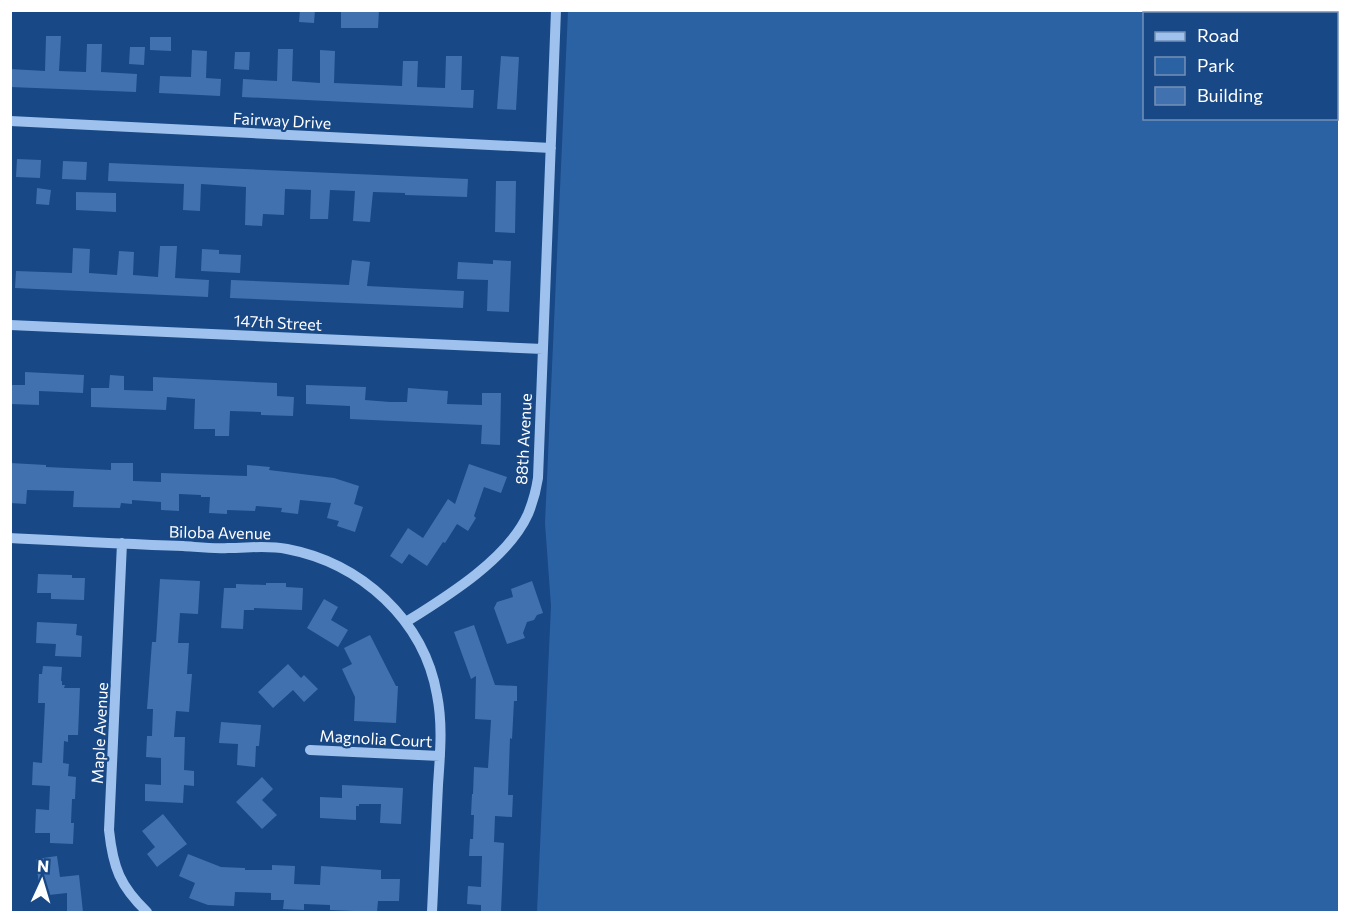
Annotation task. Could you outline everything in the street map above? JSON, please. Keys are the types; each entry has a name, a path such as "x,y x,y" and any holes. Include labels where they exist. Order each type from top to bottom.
{"street":[{"name":"88th Avenue","path":"406,622 497,557 527,516 535,495 538,478 556,10"},
{"name":"Fairway Drive","path":"10,121 551,148"},
{"name":"147th Street","path":"10,325 543,350"},
{"name":"Biloba Avenue","path":"10,538 229,549 267,546 306,554 352,573 392,605 406,622"},
{"name":"Maple Avenue","path":"123,543 109,830 117,872 133,897 147,912"},
{"path":"406,622 419,642 437,693 441,732 432,912"},
{"name":"Magnolia Court","path":"310,750 440,756"}],"green space":[{"path":"568,11 1339,11 1339,912 537,912 551,606 545,523"}],"building":[{"path":"300,10 315,10 314,23 299,22"},
{"path":"341,10 379,10 378,28 341,28"},
{"path":"46,36 61,36 59,71 86,72 87,44 102,44 101,72 137,74 136,92 10,87 10,69 45,71"},
{"path":"150,37 171,37 171,51 150,50"},
{"path":"130,47 145,47 144,65 129,64"},
{"path":"278,49 293,49 292,81 320,83 320,50 335,51 334,83 402,86 403,61 418,61 417,87 445,88 446,56 462,56 461,90 474,90 473,108 242,97 243,79 277,81"},
{"path":"192,50 207,51 206,78 221,79 220,96 159,93 160,76 191,77"},
{"path":"235,52 250,52 249,70 234,69"},
{"path":"501,56 519,57 516,110 497,109"},
{"path":"17,159 41,160 40,178 16,177"},
{"path":"63,161 87,162 86,180 62,179"},
{"path":"109,163 468,179 467,197 373,192 370,222 353,221 355,191 330,190 328,219 310,219 311,190 285,189 284,215 263,214 262,226 245,225 246,187 201,184 200,211 183,210 184,184 108,181"},
{"path":"496,181 516,181 515,233 495,232"},
{"path":"37,188 51,190 49,205 36,204"},
{"path":"76,192 116,193 116,212 76,210"},
{"path":"160,246 177,246 175,278 209,280 208,297 15,288 16,271 72,273 73,248 90,249 89,273 117,275 119,251 134,252 133,275 158,277"},
{"path":"202,249 219,250 219,254 241,255 240,273 201,271"},
{"path":"352,260 370,262 367,286 464,291 463,308 230,298 231,280 349,285"},
{"path":"493,260 511,261 509,312 487,311 488,280 457,279 458,262 493,264"},
{"path":"25,372 84,375 83,393 39,391 39,405 10,404 10,385 25,385"},
{"path":"110,375 124,376 124,390 153,391 153,377 277,383 277,396 294,397 293,416 230,411 229,436 215,436 215,429 194,429 195,399 167,397 166,410 91,407 91,388 109,388"},
{"path":"306,385 366,387 365,400 390,402 407,402 408,388 448,391 447,404 482,405 482,393 501,393 500,445 481,444 482,425 350,419 350,406 306,404"},
{"path":"10,463 111,470 111,463 133,463 133,481 161,482 161,473 247,476 247,465 270,467 269,470 334,478 359,486 354,504 363,507 355,532 337,526 339,521 327,518 331,503 300,500 298,514 281,512 282,508 256,506 255,511 227,510 227,514 209,513 210,497 179,494 179,511 161,510 161,502 132,500 132,504 121,503 120,508 73,507 74,491 27,490 26,504 10,503"},
{"path":"469,464 507,477 501,493 484,487 474,516 476,518 468,531 457,524 427,566 409,554 402,564 390,556 408,528 423,538 448,499 455,504"},
{"path":"38,574 72,575 72,578 85,578 84,600 51,599 51,593 37,593"},
{"path":"160,579 200,581 198,614 180,613 178,643 189,643 187,674 192,674 189,712 176,711 174,737 185,737 184,770 194,771 194,786 184,785 183,803 145,801 145,784 161,785 161,758 146,757 147,736 152,736 153,709 147,709 152,642 156,642"},
{"path":"532,581 543,613 527,622 523,633 525,638 507,644 494,608 497,602 513,597 511,589"},
{"path":"266,583 286,583 286,587 303,588 302,610 254,608 254,610 244,610 243,629 221,628 224,588 236,588 236,584 266,585"},
{"path":"324,599 338,607 331,620 348,630 338,647 307,628"},
{"path":"37,622 77,624 76,635 82,636 81,657 55,656 56,644 36,643"},
{"path":"474,625 495,685 517,686 512,739 510,738 508,795 513,795 512,817 495,816 494,842 504,843 501,912 481,912 481,905 467,904 468,886 481,887 482,856 469,856 470,839 473,839 472,794 474,767 488,768 491,720 475,719 476,676 471,679 454,632"},
{"path":"370,635 398,686 396,723 354,721 355,697 342,669 352,664 344,648"},
{"path":"288,664 301,678 304,675 318,689 304,702 293,690 273,708 258,692"},
{"path":"43,666 62,667 61,681 62,685 65,685 64,688 80,688 78,735 68,735 68,742 64,741 63,763 69,764 68,776 76,777 75,799 72,799 73,844 50,843 50,833 35,833 36,809 49,810 50,786 32,785 33,762 42,763 45,703 38,703 39,674 42,674"},
{"path":"221,722 261,725 259,746 256,746 255,767 237,765 238,744 219,743"},
{"path":"262,777 273,789 262,800 277,815 262,829 236,802"},
{"path":"342,785 403,788 401,824 380,823 381,804 359,804 356,806 356,820 320,818 320,797 342,798"},
{"path":"163,814 187,844 157,867 147,854 155,847 142,831"},
{"path":"188,854 221,867 245,868 245,870 272,870 272,865 295,866 294,884 320,885 321,866 381,870 381,879 400,879 399,901 378,901 377,912 330,910 330,905 304,904 304,910 283,909 284,900 271,900 271,893 235,892 234,906 208,905 189,898 195,883 179,876"},
{"path":"57,856 60,877 79,875 83,912 67,912 67,893 40,896 36,859"}]}
